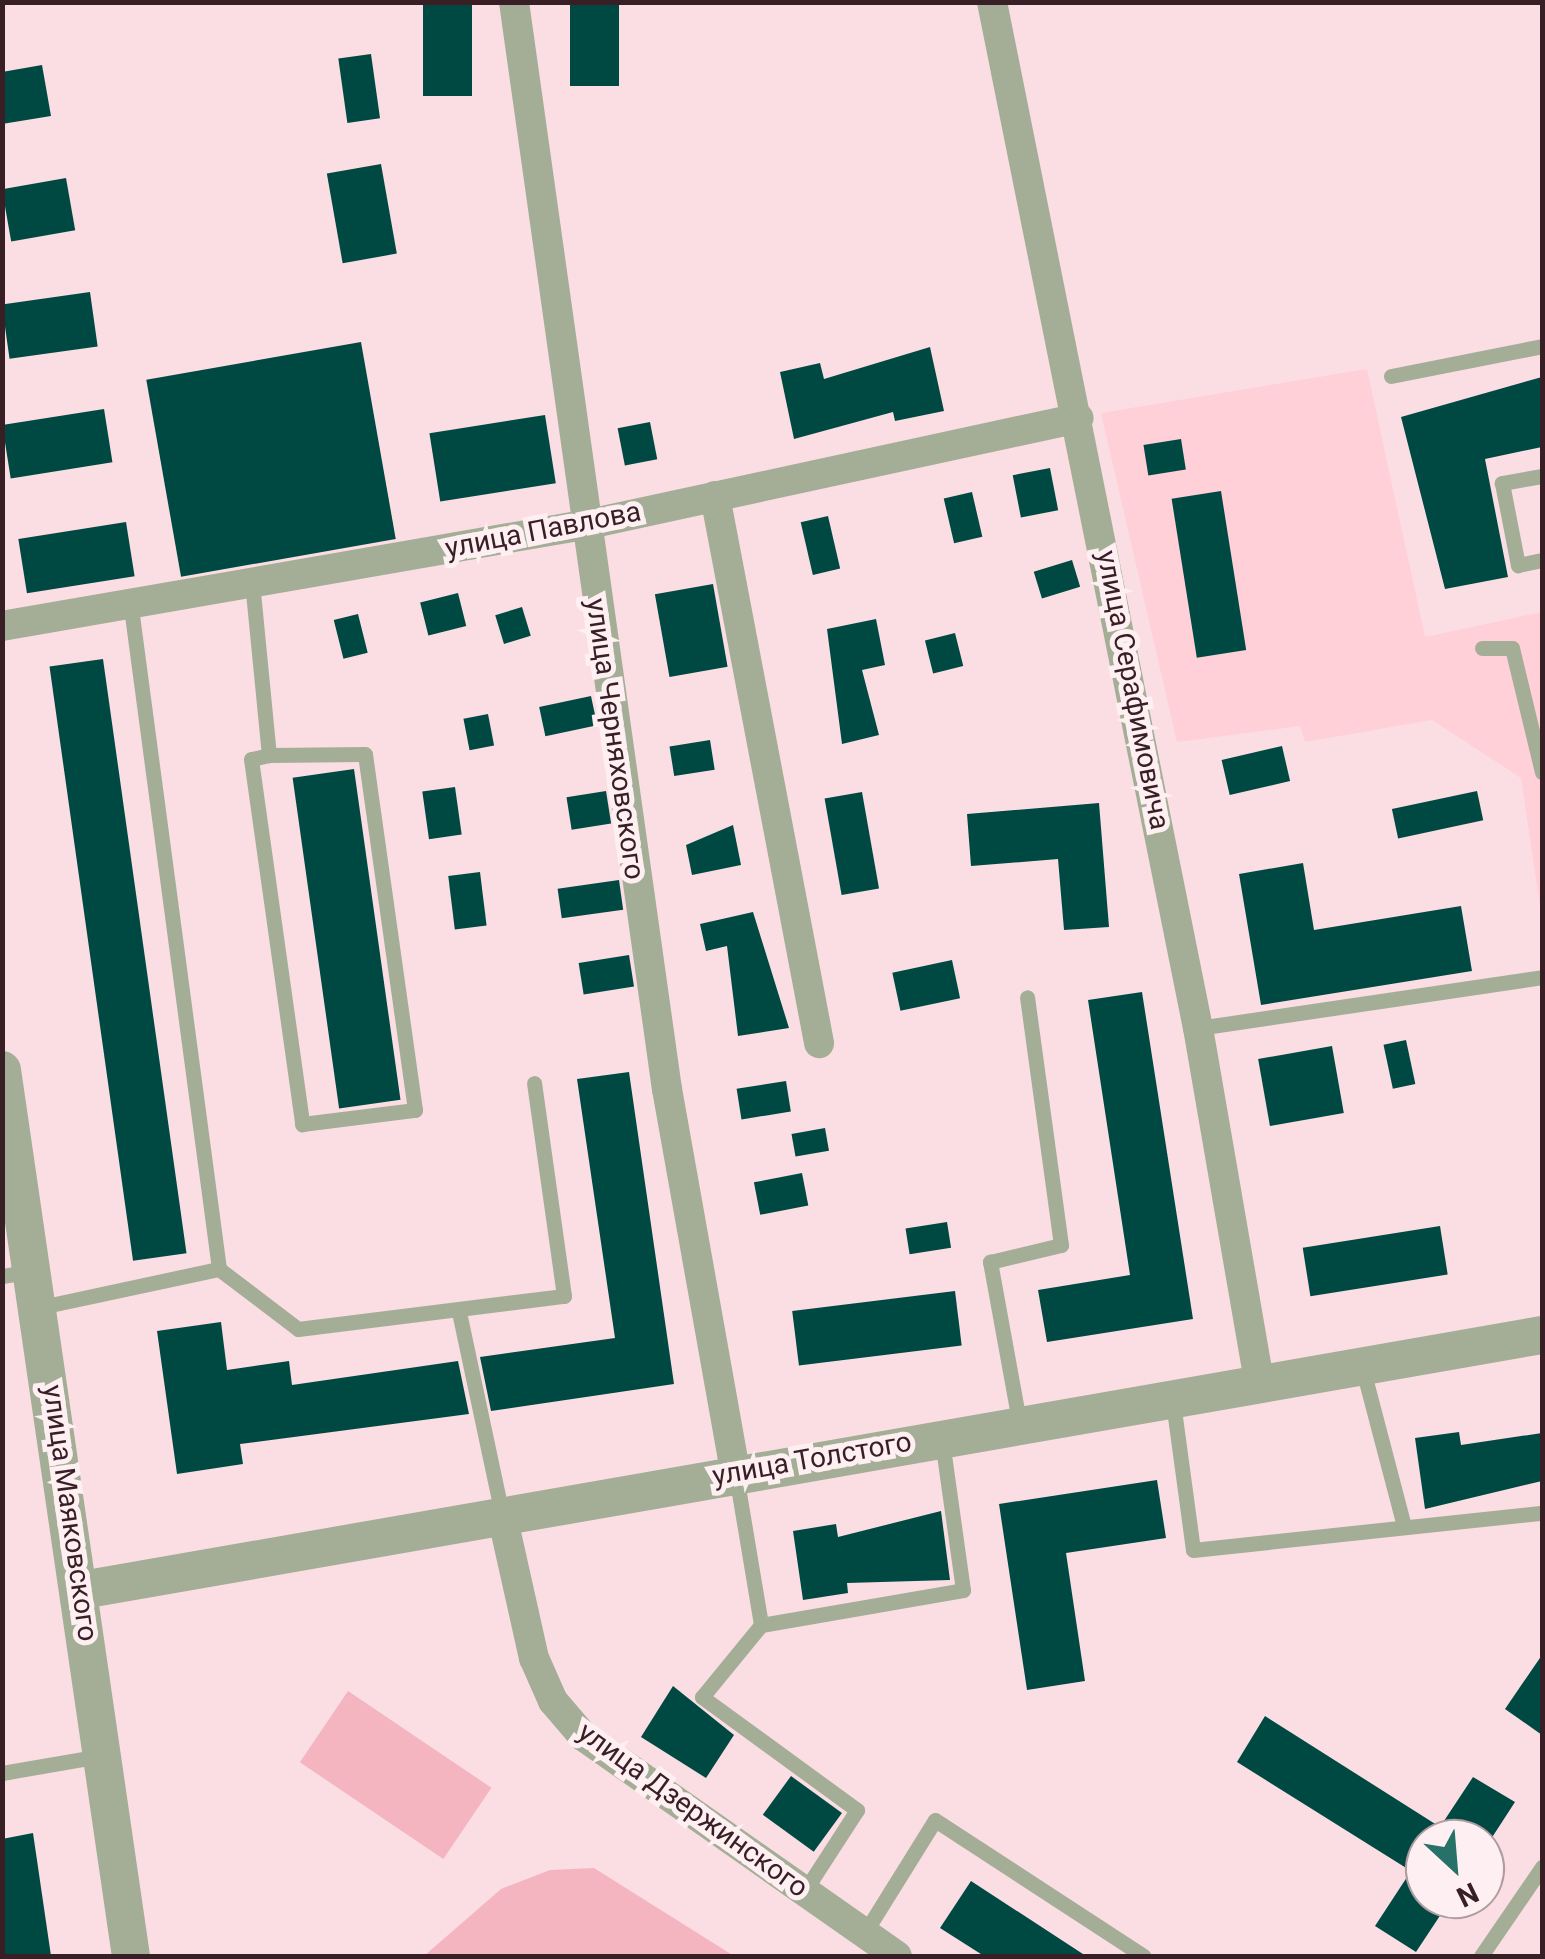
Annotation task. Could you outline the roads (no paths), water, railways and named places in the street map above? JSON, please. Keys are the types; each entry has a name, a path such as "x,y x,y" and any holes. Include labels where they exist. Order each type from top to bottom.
{"street":[{"name":"улица Черняховского","path":"514,2 666,1089 735,1472"},
{"name":"улица Серафимовича","path":"992,2 1080,418 1198,1028 1259,1381"},
{"name":"улица Павлова","path":"2,626 130,600 584,524 1080,418"},
{"path":"715,496 819,1043"},
{"name":"улица Маяковского","path":"2,1070 26,1285 82,1590 131,1956"},
{"name":"улица Толстого","path":"82,1590 1019,1421 1542,1335"},
{"name":"улица Дзержинского","path":"502,1515 553,1702 583,1736 897,1956"}],"lane":[{"path":"1391,376 1542,346"},
{"path":"1542,476 1502,484 1518,564 1542,560"},
{"path":"252,582 270,754"},
{"path":"130,600 220,1269"},
{"path":"1482,648 1512,648 1542,772"},
{"path":"270,754 365,754 416,1110 302,1124 251,759 270,754"},
{"path":"1198,1028 1542,978"},
{"path":"1019,1421 990,1262 1061,1244 1027,997"},
{"path":"26,1285 220,1269 298,1328 459,1312 564,1296 534,1082"},
{"path":"459,1312 502,1515"},
{"path":"1362,1366 1404,1526"},
{"path":"1172,1395 1193,1550 1542,1512"},
{"path":"804,1892 857,1810 702,1697 761,1625 963,1590 941,1436"},
{"path":"735,1472 761,1625"},
{"path":"2,1773 104,1755"},
{"path":"864,1934 936,1820 1144,1956"},
{"path":"1481,1956 1542,1867"}]}
